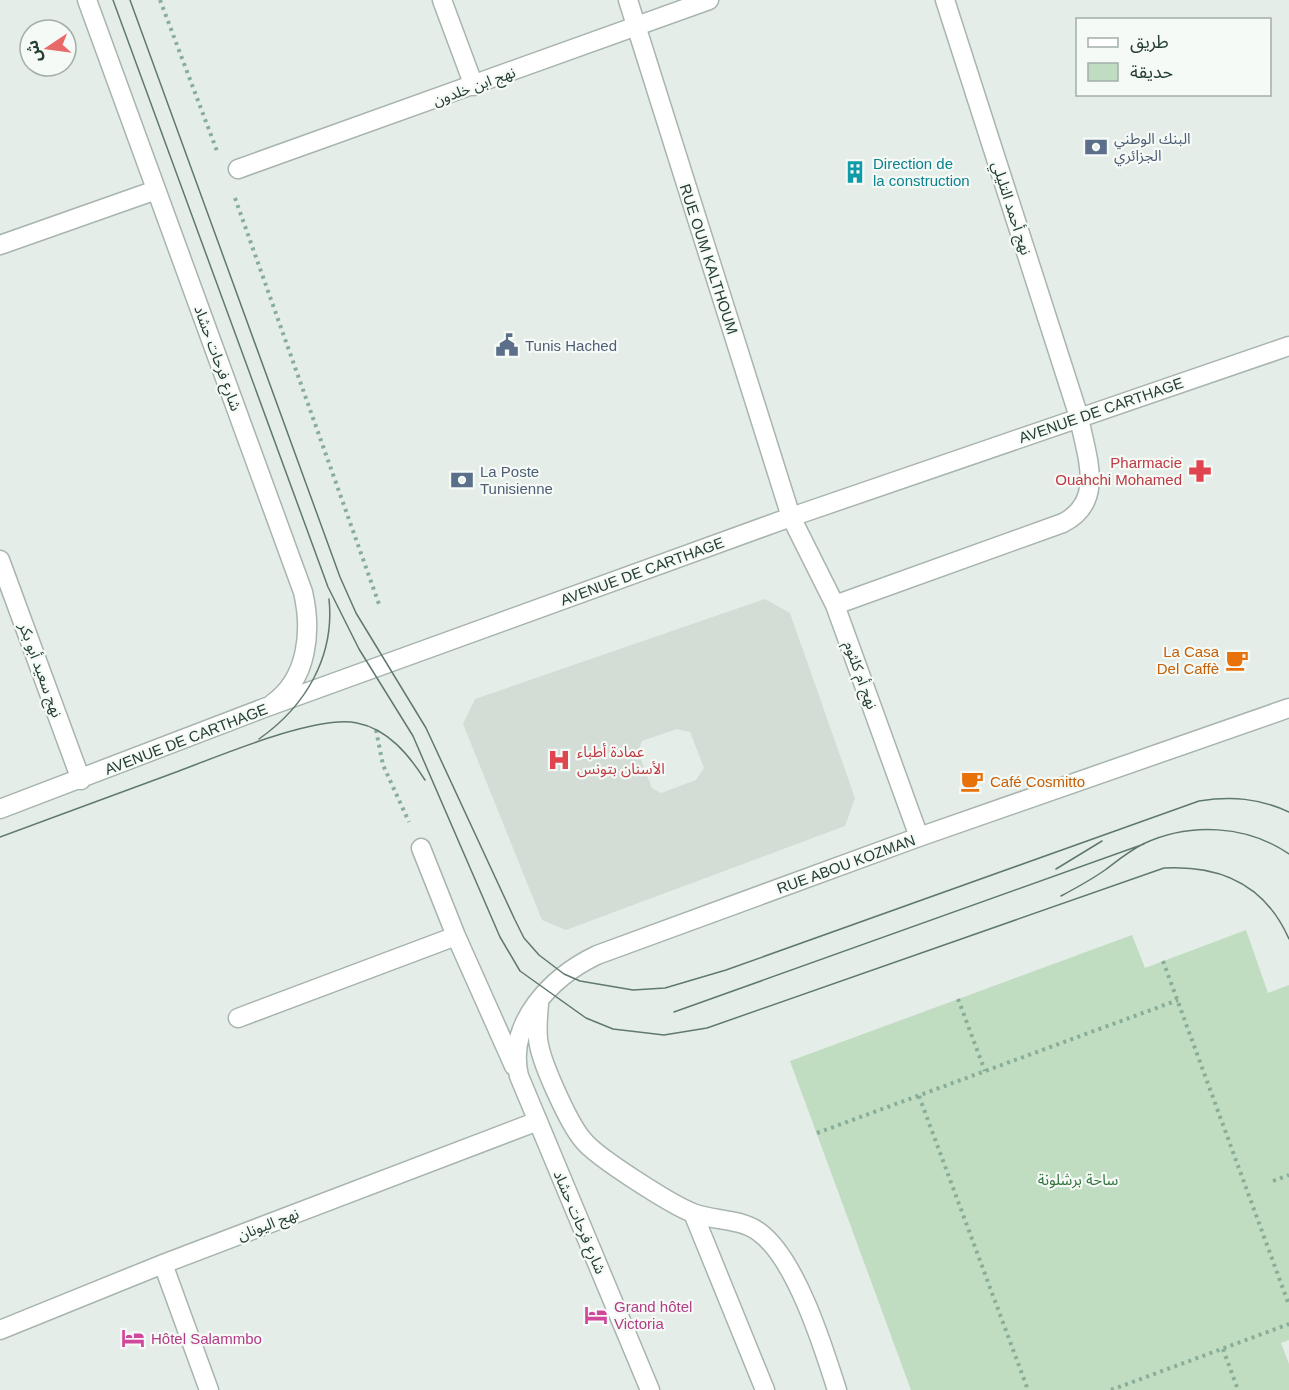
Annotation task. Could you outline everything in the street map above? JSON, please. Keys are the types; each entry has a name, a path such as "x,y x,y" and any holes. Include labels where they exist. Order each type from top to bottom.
{"street":[{"name":"شارع فرحات حشاد","path":"87,0 306,605 308,637 301,668 284,693 264,708"},
{"path":"442,0 474,86"},
{"name":"RUE OUM KALTHOUM","path":"628,0 791,517"},
{"name":"نهج ابن خلدون","path":"230,165 474,86 709,0"},
{"name":"نهج أحمد التليلي","path":"835,605 1063,523 1077,516 1089,496 1090,472 1079,417 945,0"},
{"path":"0,245 156,190"},
{"name":"AVENUE DE CARTHAGE","path":"0,809 81,780 264,708 791,517 1289,346"},
{"name":"نهج أم كلثوم","path":"791,517 835,605 919,837"},
{"name":"نهج سعيد أبو بكر","path":"0,560 81,780"},
{"name":"RUE ABOU KOZMAN","path":"538,1121 519,1076 516,1062 519,1041 540,999 560,977 578,964 919,837 1289,708"},
{"path":"421,848 456,936 519,1076"},
{"path":"238,1018 456,936"},
{"path":"578,964 596,971"},
{"path":"540,999 539,1045 570,1119 582,1139 589,1148 693,1213 741,1224 759,1231 778,1251 796,1281 837,1390"},
{"name":"شارع فرحات حشاد","path":"538,1121 646,1389"},
{"name":"نهج اليونان","path":"0,1330 163,1264 538,1121"},
{"path":"693,1213 765,1390"},
{"path":"163,1264 208,1390"}],"path":[{"path":"160,0 230,165"},
{"path":"234,194 380,607"},
{"path":"376,730 383,765 421,848"},
{"path":"1163,961 1289,1305"},
{"path":"958,999 984,1071"},
{"path":"817,1133 1178,1000"},
{"path":"919,1096 1028,1390"},
{"path":"1273,1180 1289,1175"},
{"path":"1111,1390 1289,1324"},
{"path":"1222,1349 1238,1390"}],"shaded area":[{"name":"عمادة أطباء الأسنان بتونس","path":"765,599 790,613 855,798 845,826 566,930 542,920 463,724 475,699","holes":["677,729 690,732 704,768 696,780 661,793 652,788 638,752 642,741"]}],"green space":[{"name":"ساحة برشلونة","path":"1246,930 1268,993 1289,985 1289,1340 1281,1343 1289,1364 1289,1390 911,1390 790,1061 1132,935 1145,968"}],"tram line":[{"path":"113,0 328,587 359,649 413,736 500,937 520,971 586,1018 613,1029 664,1035 707,1028 1164,868 1204,870 1238,882 1267,904 1289,939"},
{"path":"130,0 340,577 356,613 426,728 524,938 539,955 564,974 580,981 633,990 665,988 726,970 1199,801 1245,799 1289,812"},
{"path":"259,739 291,711 314,678 327,640 330,620 329,599"},
{"path":"0,837 268,738 294,730 340,722 368,726 388,737 412,761 425,780"},
{"path":"1061,896 1143,844 1180,832 1199,830 1237,832 1273,844 1289,854"},
{"path":"1056,869 1102,841"},
{"path":"674,1012 1144,844"}],"place":[{"name":"البنك الوطني الجزائري","path":"1096,147"},
{"name":"Direction de la construction","path":"855,172"},
{"name":"Tunis Hached","path":"507,345"},
{"name":"Pharmacie Ouahchi Mohamed","path":"1200,471"},
{"name":"La Poste Tunisienne","path":"462,480"},
{"name":"La Casa Del Caffè","path":"1237,660"},
{"name":"عمادة أطباء الأسنان بتونس","path":"559,760"},
{"name":"Café Cosmitto","path":"972,781"},
{"name":"Grand hôtel Victoria","path":"596,1315"},
{"name":"Hôtel Salammbo","path":"133,1338"}]}
